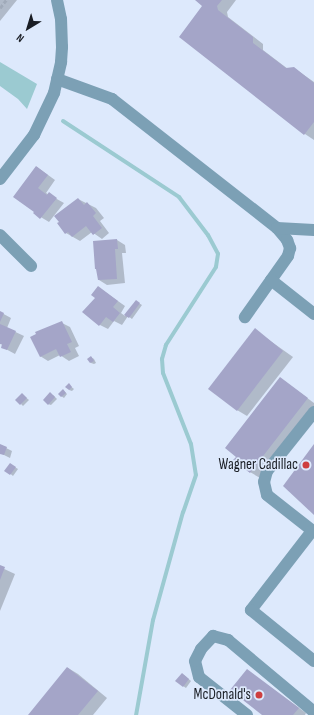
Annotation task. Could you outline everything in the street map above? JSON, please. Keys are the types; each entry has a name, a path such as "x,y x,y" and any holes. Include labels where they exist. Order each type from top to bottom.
{"street":[{"path":"0,179 38,128 51,100 62,62 61,19 57,0"},
{"path":"57,79 112,99 276,228 287,240 290,248 288,256 245,317"},
{"path":"276,228 314,230"},
{"path":"0,236 31,266"},
{"path":"271,280 314,314"},
{"path":"314,412 267,471 264,482 266,495 313,532 251,610 314,661"},
{"path":"247,715 199,677 195,661 201,649 213,636 228,640 314,712"}],"path":[{"path":"0,8 6,0"}],"shaded area":[{"path":"0,62 37,84 27,109 18,99 0,86"}],"building":[{"path":"195,0 222,0 217,6 218,10 253,37 253,43 286,68 294,67 314,83 314,122 304,135 179,37 202,6"},
{"path":"36,166 48,175 38,188 47,195 49,192 57,198 40,219 33,213 34,212 13,197"},
{"path":"78,198 84,205 87,202 96,213 93,216 102,228 93,235 86,226 72,237 68,232 65,234 54,216"},
{"path":"117,239 118,249 115,249 117,279 98,280 95,269 93,241"},
{"path":"98,286 118,301 113,307 120,313 113,322 106,317 99,326 82,312 95,298 91,295"},
{"path":"136,300 140,303 129,318 124,315"},
{"path":"0,311 4,313 0,322"},
{"path":"62,321 72,342 67,344 71,352 60,357 56,349 40,357 30,337 36,334 35,332"},
{"path":"0,324 16,331 7,350 1,348"},
{"path":"255,328 283,351 237,411 208,389"},
{"path":"91,356 94,361 90,363 87,359"},
{"path":"280,377 308,398 250,473 233,460 236,457 225,448"},
{"path":"69,383 72,387 69,390 65,387"},
{"path":"63,389 66,393 61,397 58,394"},
{"path":"50,392 55,397 48,405 43,400"},
{"path":"22,393 27,398 20,405 15,400"},
{"path":"0,444 7,447 4,455 0,454"},
{"name":"Wagner Cadillac","path":"314,444 314,515 283,486"},
{"path":"10,463 16,467 10,475 4,471"},
{"path":"0,565 5,567 0,580"},
{"path":"67,667 98,691 78,715 28,715"},
{"name":"McDonald's","path":"247,669 299,708 293,715 262,715 230,690"},
{"path":"182,673 189,679 183,687 175,681"}],"waterway":[{"path":"63,121 179,197 208,235 218,254 216,267 166,345 162,359 163,373 191,444 196,475 183,512 153,620 136,715"}],"place":[{"name":"Wagner Cadillac","path":"306,465"},
{"name":"McDonald's","path":"259,695"}]}
